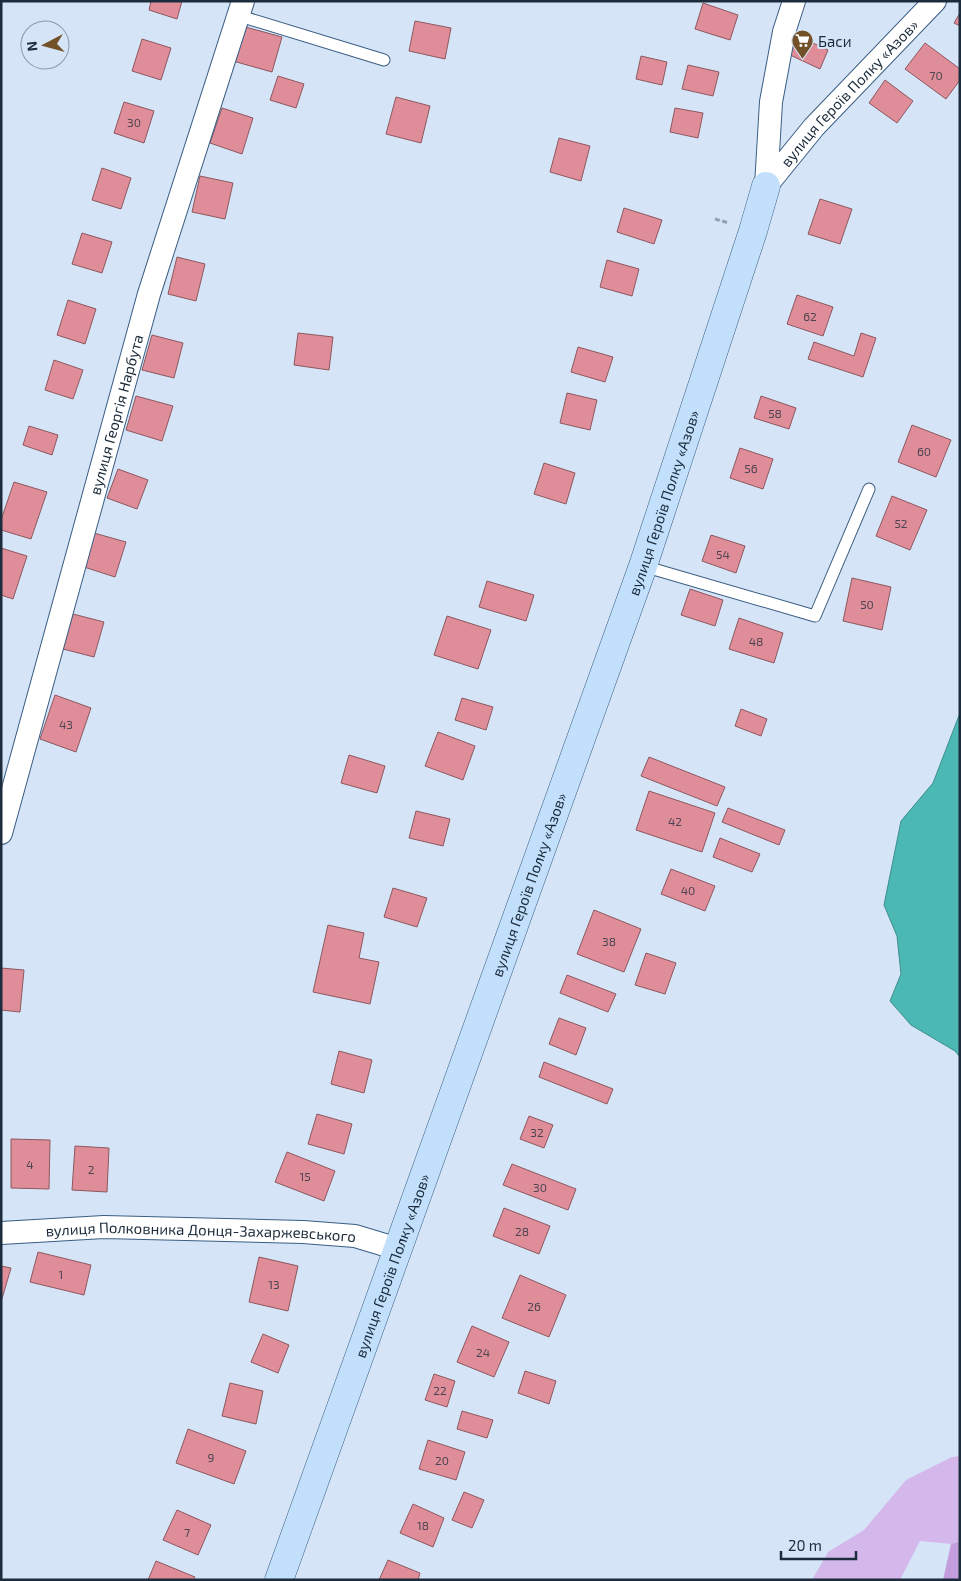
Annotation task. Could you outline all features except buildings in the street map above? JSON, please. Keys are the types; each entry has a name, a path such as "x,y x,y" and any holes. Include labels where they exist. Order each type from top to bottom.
{"main road":[{"name":"вулиця Героїв Полку «Азов»","path":"279,1580 643,566 754,231 766,186"}],"street":[{"name":"вулиця Героїв Полку «Азов»","path":"766,186 771,102 784,32 794,1"},
{"name":"вулиця Героїв Полку «Азов»","path":"766,186 814,127 935,1"},
{"name":"вулиця Георгія Нарбута","path":"1,833 149,294 242,8"},
{"name":"вулиця Полковника Донця-Захаржевського","path":"1,1233 104,1228 303,1232 355,1236 398,1249"}],"lane":[{"path":"242,8 384,60"},
{"path":"643,566 815,616 869,489"}],"shaded area":[{"path":"960,713 960,1057 955,1051 911,1025 890,1001 901,974 897,936 884,905 901,821 933,783"},
{"path":"960,1456 960,1541 951,1544 920,1541 900,1580 812,1580 828,1552 864,1530 906,1480 952,1457"},
{"path":"960,1541 960,1580 943,1580 951,1544"}],"place":[{"name":"Баси","path":"802,60"}]}
